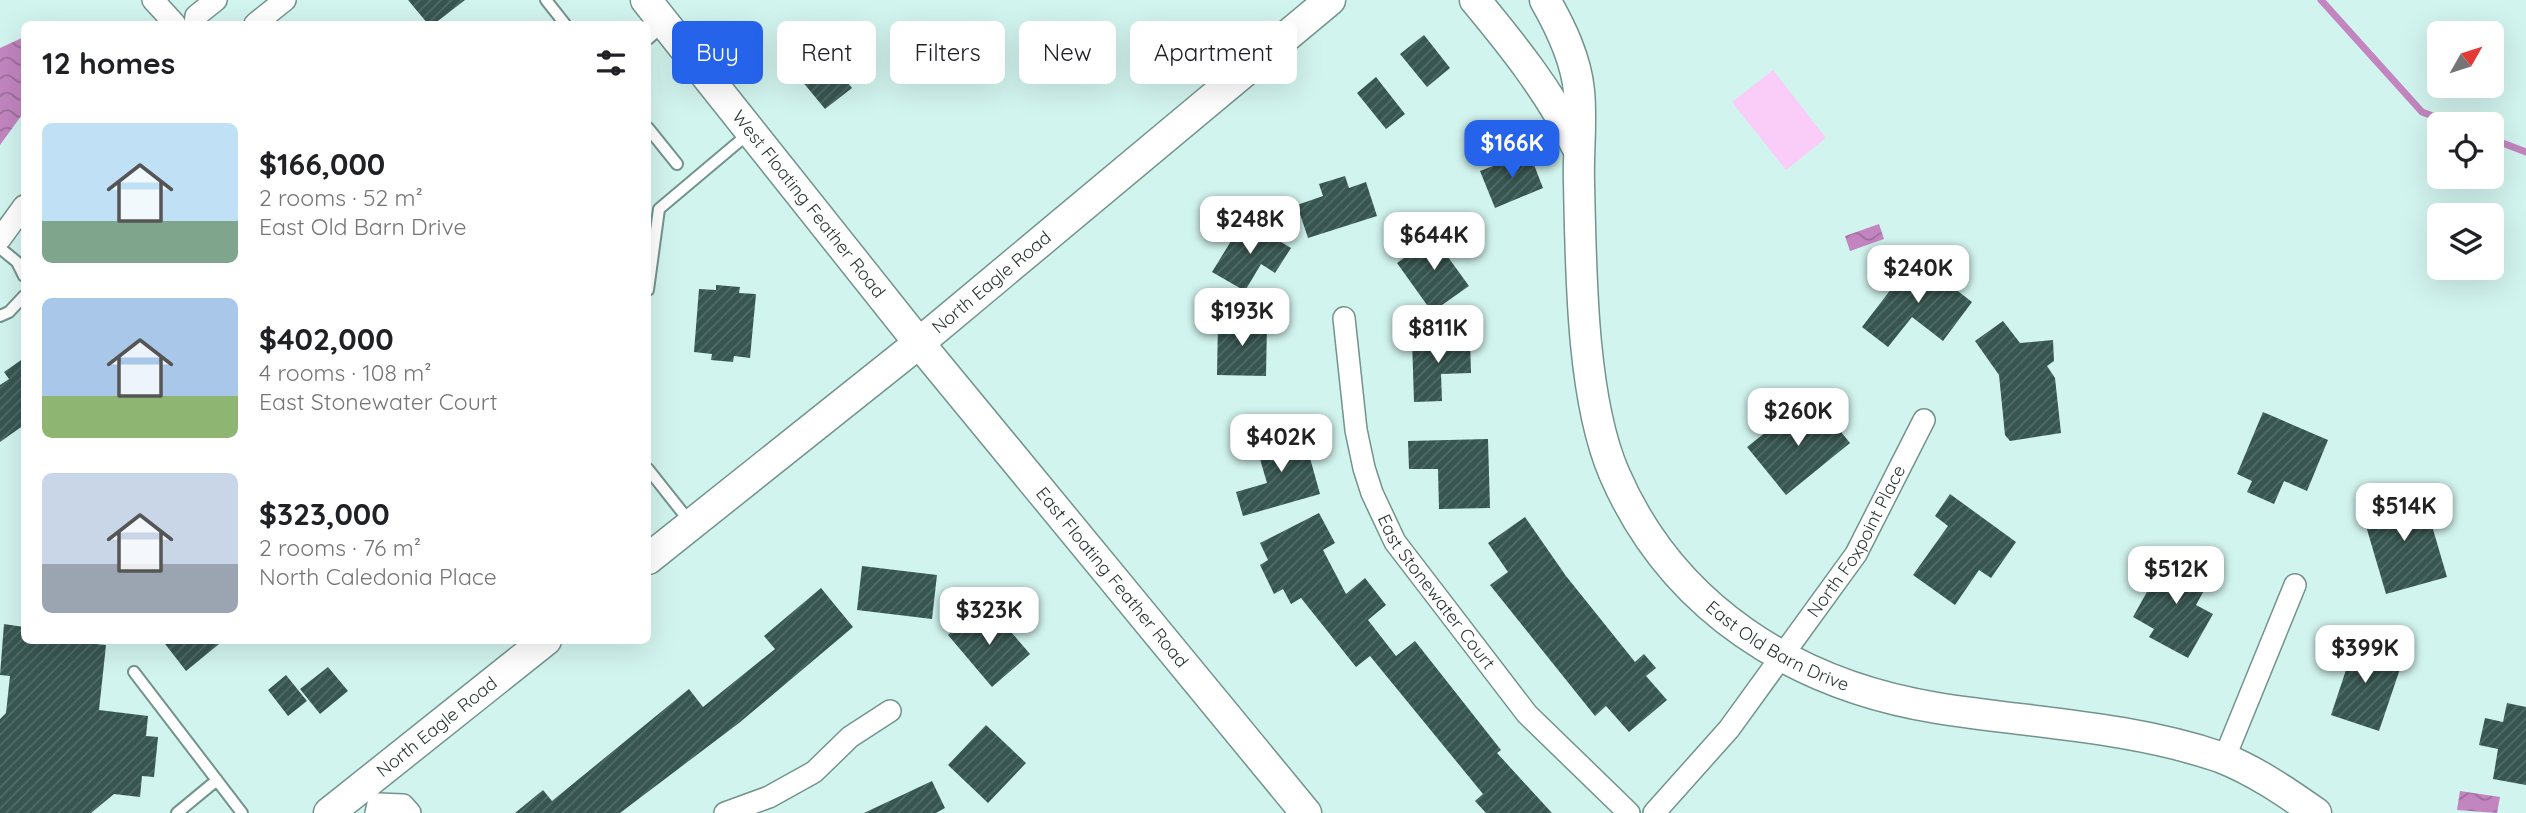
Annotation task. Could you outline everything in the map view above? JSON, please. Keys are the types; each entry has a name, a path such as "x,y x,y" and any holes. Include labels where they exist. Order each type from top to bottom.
{"main road":[{"name":"West Floating Feather Road","path":"646,0 656,32 750,132 919,343"},
{"name":"North Eagle Road","path":"651,557 919,343 1330,0"},
{"name":"East Old Barn Drive","path":"1475,0 1531,67 1557,107 1578,149"},
{"name":"East Old Barn Drive","path":"1545,0 1564,34 1579,90 1581,272 1592,391 1612,470 1652,546 1713,610 1736,629 1780,657 1851,688 1935,708 2145,737 2224,759 2284,791 2316,813"},
{"name":"East Floating Feather Road","path":"919,343 1306,813"},
{"name":"North Eagle Road","path":"329,813 373,801 542,644"}],"street":[{"path":"153,0 172,21"},
{"path":"195,21 196,16 216,0"},
{"path":"259,21 285,0"},
{"path":"0,239 21,210"},
{"name":"East Stonewater Court","path":"1344,318 1364,468 1395,542 1527,714 1629,813"},
{"name":"North Foxpoint Place","path":"1654,813 1729,729 1856,554 1924,420"},
{"path":"2224,759 2295,585"},
{"path":"724,813 769,797 814,772 850,737 890,711"},
{"path":"373,801 403,805 410,813"}],"lane":[{"path":"546,0 563,21"},
{"path":"651,132 677,164"},
{"path":"651,268 659,209 750,132"},
{"path":"0,248 17,262 21,270"},
{"path":"0,316 9,312 21,299"},
{"path":"651,473 692,524"},
{"path":"134,672 242,813"},
{"path":"177,813 217,780"}],"shaded area":[{"path":"1773,70 1826,138 1786,170 1732,102"}],"water":[{"path":"21,38 21,116 0,145 0,48"},
{"path":"1879,224 1884,239 1850,251 1845,236"},
{"path":"2460,791 2500,797 2497,813 2457,810"}],"building":[{"path":"408,0 465,0 438,21 426,21"},
{"path":"1424,35 1450,68 1427,87 1400,54"},
{"path":"1376,77 1405,114 1386,129 1357,93"},
{"path":"804,84 849,84 852,88 825,109"},
{"path":"1529,152 1543,188 1495,208 1480,171"},
{"path":"1345,176 1349,188 1366,182 1377,216 1308,238 1297,205 1323,196 1319,184"},
{"path":"1244,220 1291,248 1275,273 1261,264 1245,291 1212,272"},
{"path":"1442,231 1454,246 1445,253 1469,286 1432,312 1397,263"},
{"path":"1915,258 1972,302 1943,341 1912,317 1888,347 1862,327"},
{"path":"716,285 740,287 739,293 756,294 750,358 734,356 733,362 711,360 712,354 694,352 699,289 716,290"},
{"path":"1218,321 1267,322 1266,376 1217,375"},
{"path":"2003,321 2020,343 2053,340 2054,361 2047,366 2055,378 2061,433 2010,441 2005,435 1999,375 1975,341"},
{"path":"1470,339 1471,373 1441,374 1442,401 1414,402 1412,340"},
{"path":"21,360 21,427 0,442 0,385 9,379 4,372"},
{"path":"1795,409 1807,424 1824,411 1850,443 1786,495 1747,447"},
{"path":"2263,412 2328,440 2307,491 2284,481 2274,504 2247,492 2252,481 2237,474"},
{"path":"1302,429 1320,494 1243,516 1236,492 1267,483 1255,442"},
{"path":"1488,439 1490,508 1439,509 1438,469 1409,469 1408,441"},
{"path":"2422,492 2447,577 2386,594 2361,509"},
{"path":"1950,494 2016,542 1991,578 1979,570 1955,605 1913,575 1948,526 1935,516"},
{"path":"1319,513 1335,543 1323,550 1346,594 1365,578 1386,605 1368,620 1396,656 1415,641 1501,750 1497,753 1552,813 1486,813 1475,801 1483,794 1370,656 1356,667 1301,598 1291,604 1283,589 1274,594 1260,565 1268,560 1260,543"},
{"path":"1525,517 1566,576 1635,662 1644,654 1656,668 1646,676 1667,700 1629,732 1606,706 1595,716 1490,585 1508,572 1488,543"},
{"path":"2169,552 2212,576 2196,605 2213,614 2188,658 2149,637 2154,629 2133,617"},
{"path":"862,566 937,575 932,619 857,610"},
{"path":"821,588 853,627 739,723 620,813 515,813 543,790 552,801 689,689 703,707 775,649 764,636"},
{"path":"992,610 1030,654 992,687 948,635 968,617 975,625"},
{"path":"4,624 21,627 21,644 106,645 99,710 148,716 146,736 158,737 154,777 142,776 140,797 114,794 91,813 0,813 0,719 6,713 10,676 0,675"},
{"path":"2340,640 2403,660 2379,731 2331,715 2346,670 2332,665"},
{"path":"165,644 219,644 186,671"},
{"path":"328,667 348,691 320,714 300,689"},
{"path":"286,675 307,701 288,716 268,690"},
{"path":"2507,703 2526,707 2526,785 2493,779 2498,749 2479,745 2485,718 2503,722"},
{"path":"986,725 1026,763 988,803 948,765"},
{"path":"932,781 945,808 936,813 864,813"}],"waterway":[{"path":"2321,0 2422,112 2427,114"},
{"path":"2504,144 2526,152"}]}
